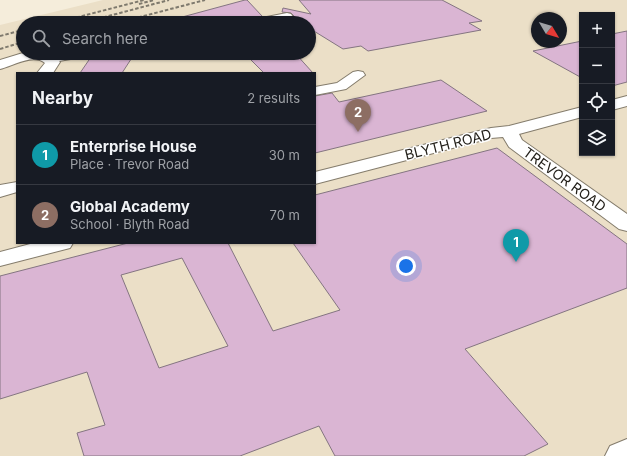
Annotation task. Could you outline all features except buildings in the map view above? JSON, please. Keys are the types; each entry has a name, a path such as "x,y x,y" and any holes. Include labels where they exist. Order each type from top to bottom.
{"street":[{"path":"0,65 17,60"},
{"path":"46,72 53,62 52,60"},
{"path":"316,91 341,86 358,75"},
{"path":"615,104 627,101"},
{"name":"BLYTH ROAD","path":"316,178 491,133 509,131 579,113"},
{"name":"TREVOR ROAD","path":"509,131 514,143 627,224"},
{"path":"0,190 16,187"},
{"path":"0,259 58,244"},
{"path":"621,456 627,453"}],"shaded area":[{"path":"103,0 627,0 627,456 0,456 0,25 16,21 16,60 316,60 316,16 37,16"}],"railway":[{"path":"82,16 144,0"},
{"path":"139,4 154,0"},
{"path":"108,16 169,0"},
{"path":"144,16 205,0"},
{"path":"0,36 16,32"},
{"path":"0,49 16,44"}],"place":[{"name":"Global Academy","path":"358,132"},
{"name":"Enterprise House","path":"516,262"}]}
